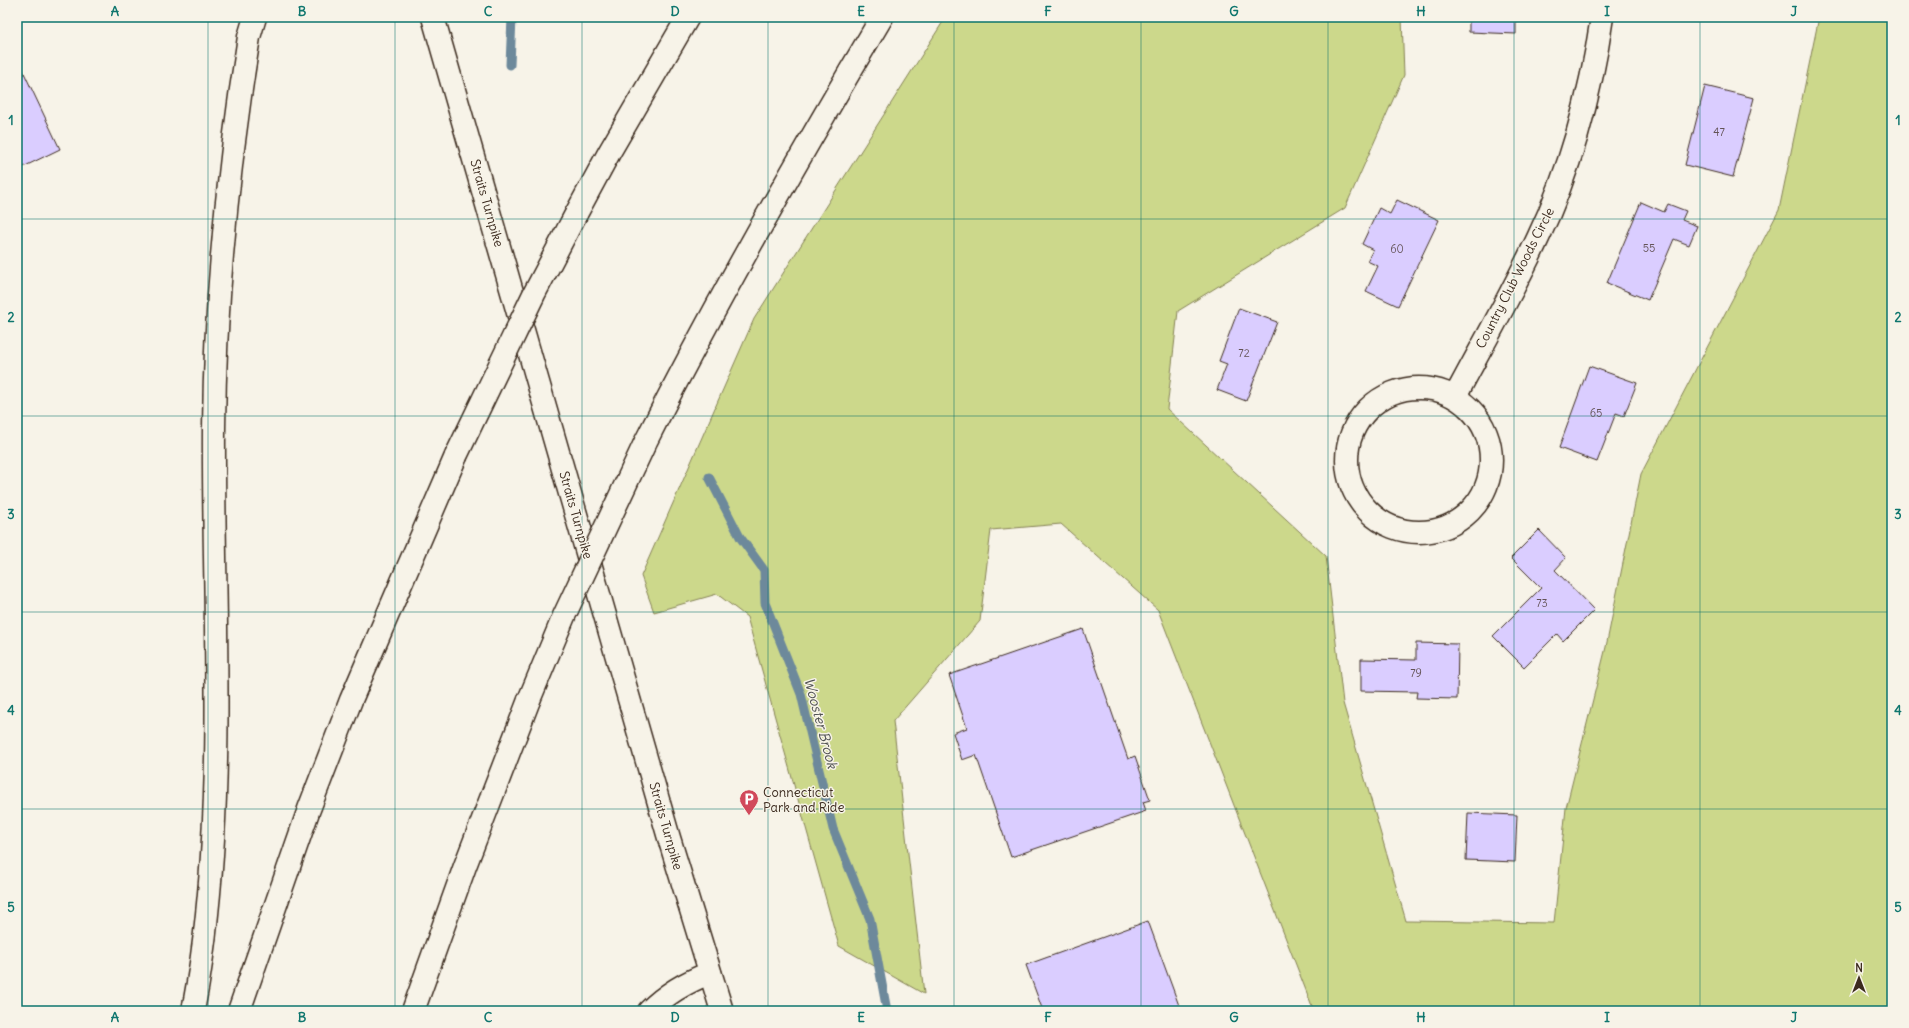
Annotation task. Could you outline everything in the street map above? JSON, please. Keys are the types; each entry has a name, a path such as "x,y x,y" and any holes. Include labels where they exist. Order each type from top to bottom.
{"main road":[{"name":"Straits Turnpike","path":"433,17 666,831 722,1011"},
{"path":"239,1011 309,809 351,700 456,456 534,294 576,214 610,151 688,17"},
{"path":"413,1011 465,866 529,700 564,616 645,443 696,341 749,244 882,17"},
{"name":"Country Club Woods Circle","path":"1455,397 1538,239 1561,183 1590,86 1602,17"},
{"path":"193,1011 207,914 214,797 214,428 216,340 228,176 252,24"},
{"path":"1408,389 1432,389 1455,397 1473,412 1486,432 1492,456 1489,480 1479,501 1463,518 1442,529 1418,533 1394,529 1373,517 1357,499 1347,471 1346,453 1353,430 1366,410 1386,396 1400,391 1408,389"},
{"path":"649,1011 660,1000 678,987 710,973"}],"green space":[{"path":"946,17 1402,17 1404,75 1345,208 1178,311 1167,409 1326,556 1343,703 1406,921 1554,923 1566,808 1606,647 1641,474 1779,210 1819,17 1892,17 1892,1011 1314,1011 1158,610 1061,524 991,530 980,621 893,721 924,994 839,946 747,617 717,594 654,612 641,576 754,319"}],"building":[{"path":"1469,17 1516,17 1516,34 1469,32"},
{"path":"1721,17 1751,17 1750,20"},
{"path":"17,58 60,149 17,170"},
{"path":"1705,86 1754,98 1733,177 1685,165"},
{"path":"1397,200 1439,220 1398,306 1366,291 1378,266 1367,261 1373,250 1362,244 1379,208 1390,214"},
{"path":"1641,202 1664,212 1668,204 1686,211 1682,220 1697,226 1689,245 1674,239 1648,300 1607,283"},
{"path":"1239,308 1277,322 1246,401 1217,390 1227,364 1219,361"},
{"path":"1589,366 1637,383 1624,416 1616,413 1597,462 1559,448"},
{"path":"1539,530 1566,558 1555,570 1594,610 1563,641 1557,634 1524,667 1493,636 1541,588 1511,558"},
{"path":"1083,629 1128,759 1135,756 1150,800 1143,802 1146,811 1011,857 976,755 962,760 953,733 967,728 949,675"},
{"path":"1416,643 1458,644 1457,699 1416,698 1417,692 1361,691 1361,659 1416,660"},
{"path":"1468,813 1517,815 1515,862 1466,860"},
{"path":"1148,921 1181,1011 1043,1011 1026,965"}],"waterway":[{"name":"Wooster Brook","path":"510,65 512,17"},
{"name":"Wooster Brook","path":"709,477 740,537 764,570 765,603 801,694 833,829 870,919 887,1011"}],"place":[{"name":"Connecticut Park and Ride","path":"749,816"}]}
